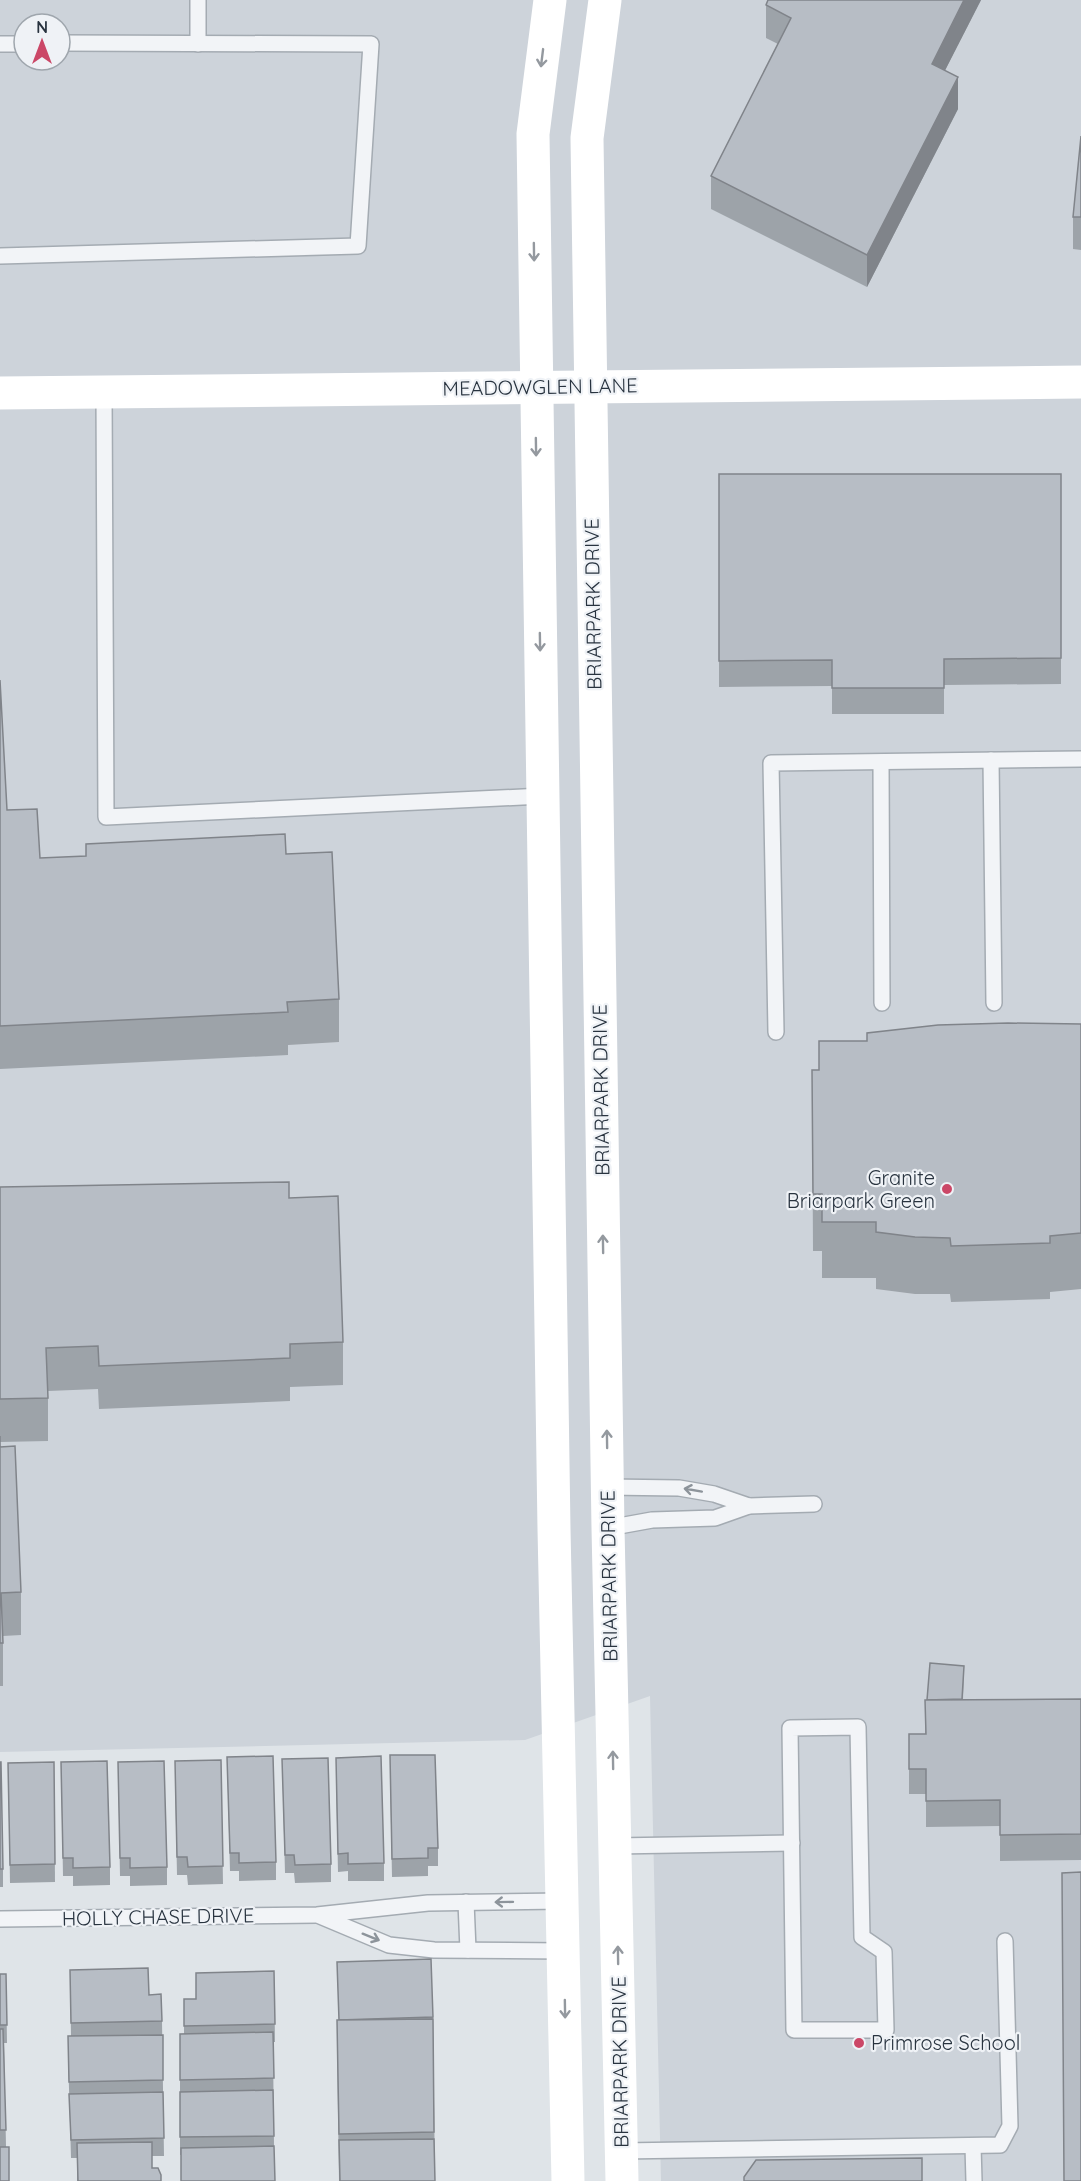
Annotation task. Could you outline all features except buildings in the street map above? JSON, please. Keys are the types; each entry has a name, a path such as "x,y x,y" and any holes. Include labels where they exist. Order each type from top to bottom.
{"street":[{"path":"550,0 533,134 535,388 556,1646 568,2181"},
{"name":"BRIARPARK DRIVE","path":"605,0 587,138 608,1528 622,2166"},
{"name":"MEADOWGLEN LANE","path":"0,393 1081,382"}],"lane":[{"path":"198,0 198,44"},
{"path":"0,256 358,246 371,44 72,43"},
{"path":"104,392 106,817 542,796"},
{"path":"776,1032 771,763 1081,759"},
{"path":"991,760 994,1004"},
{"path":"881,762 882,1004"},
{"path":"608,1487 679,1488 714,1494 749,1506"},
{"path":"608,1528 652,1521 715,1518 749,1506 814,1504"},
{"path":"858,1727 862,1937 884,1952 886,2030 794,2030 792,1843 790,1728 858,1727"},
{"path":"615,1846 792,1843"},
{"name":"HOLLY CHASE DRIVE","path":"0,1919 317,1915 428,1903 562,1901"},
{"path":"466,1902 468,1950"},
{"name":"HOLLY CHASE DRIVE","path":"317,1915 389,1945 434,1950 563,1951"},
{"path":"622,2166 1000,2145 1010,2126 1005,1941"},
{"path":"973,2146 974,2181"}],"shaded area":[{"path":"0,0 1081,0 1081,2181 661,2181 650,1696 525,1740 0,1752"}],"place":[{"name":"Granite Briarpark Green","path":"947,1189"},
{"name":"Primrose School","path":"859,2043"}]}
